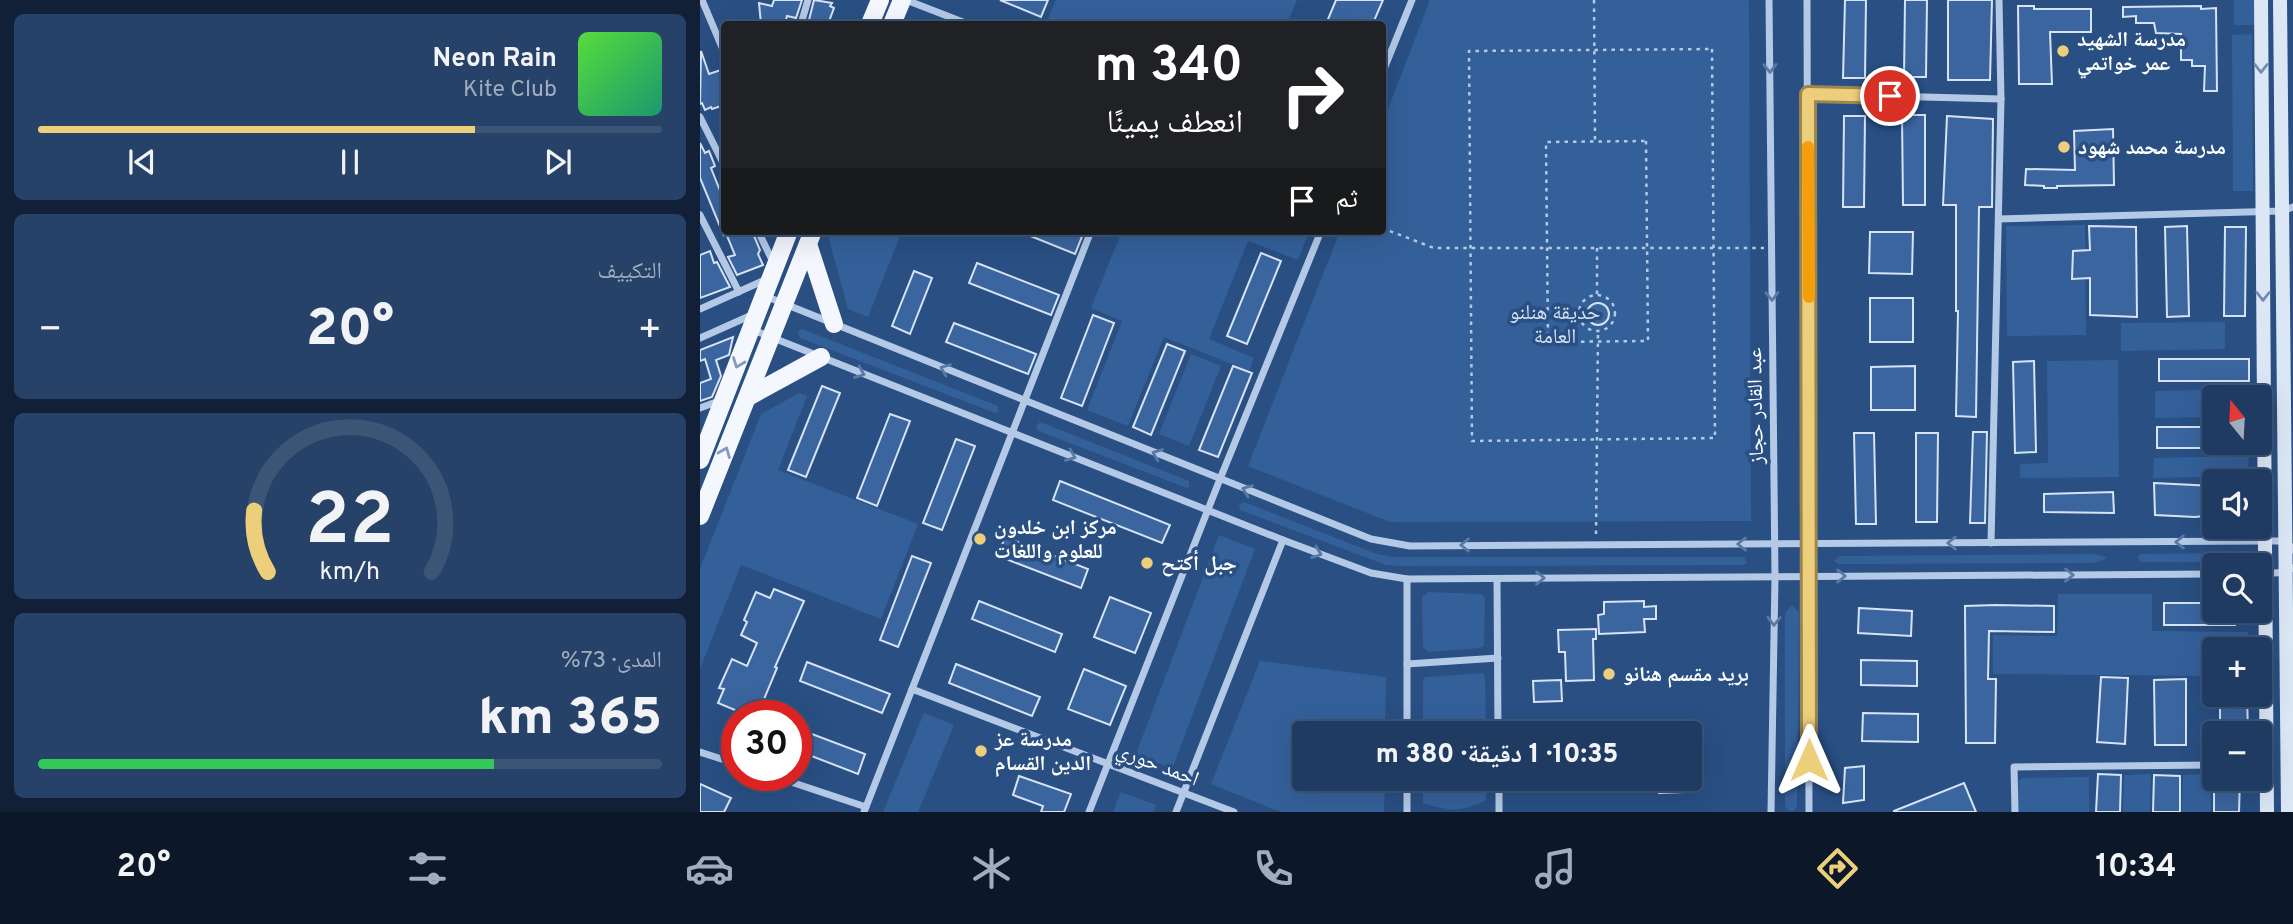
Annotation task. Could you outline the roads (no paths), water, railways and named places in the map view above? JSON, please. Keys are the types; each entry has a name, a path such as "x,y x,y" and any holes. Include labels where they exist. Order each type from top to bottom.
{"main road":[{"path":"871,21 880,0"},
{"path":"894,21 904,0"},
{"path":"2260,0 2264,553"},
{"path":"2280,0 2287,32 2289,807"},
{"path":"700,460 788,235"},
{"path":"700,516 810,238"},
{"path":"810,238 834,324"},
{"path":"748,397 821,357"},
{"path":"2262,623 2263,721"},
{"path":"2265,791 2267,812"}],"street":[{"path":"702,0 721,45"},
{"path":"802,21 808,0"},
{"path":"904,0 960,21"},
{"path":"1386,64 1412,0"},
{"name":"عبد القادر حجاز","path":"1769,0 1775,577 1771,812"},
{"path":"1807,0 1809,812"},
{"path":"1991,543 2001,99 1999,0"},
{"path":"1808,94 2001,99"},
{"path":"700,117 721,159"},
{"path":"1999,219 2288,209"},
{"path":"700,215 739,292"},
{"path":"700,309 739,292 774,272 760,235"},
{"path":"812,790 865,809 1089,235"},
{"path":"1089,812 1319,235"},
{"path":"700,338 758,312 785,304 1371,539 1410,546 2265,541 2290,546"},
{"path":"758,312 771,338 1371,573 1407,579 2202,574"},
{"path":"700,408 724,398"},
{"path":"1176,812 1283,540"},
{"path":"2272,573 2290,570"},
{"path":"1407,579 1407,721"},
{"path":"1497,579 1499,721"},
{"path":"1407,664 1498,658"},
{"name":"احمد حوري","path":"912,689 1234,812"},
{"path":"700,752 721,759"},
{"path":"2015,812 2014,767 2202,765"},
{"path":"1407,791 1407,812"},
{"path":"1499,791 1499,812"}],"place":[{"name":"مدرسة الشهيد عمر خواتمي","path":"2063,51"},
{"name":"مدرسة محمد شهود","path":"2064,147"},
{"name":"مركز ابن خلدون للعلوم واللغات","path":"980,539"},
{"name":"جبل أكتح","path":"1147,563"},
{"name":"بريد مقسم هنانو","path":"1609,674"},
{"name":"مدرسة عز الدين القسام","path":"981,751"}],"park label":[{"name":"حديقة هنلنو العامة","path":"1555,324"}]}
